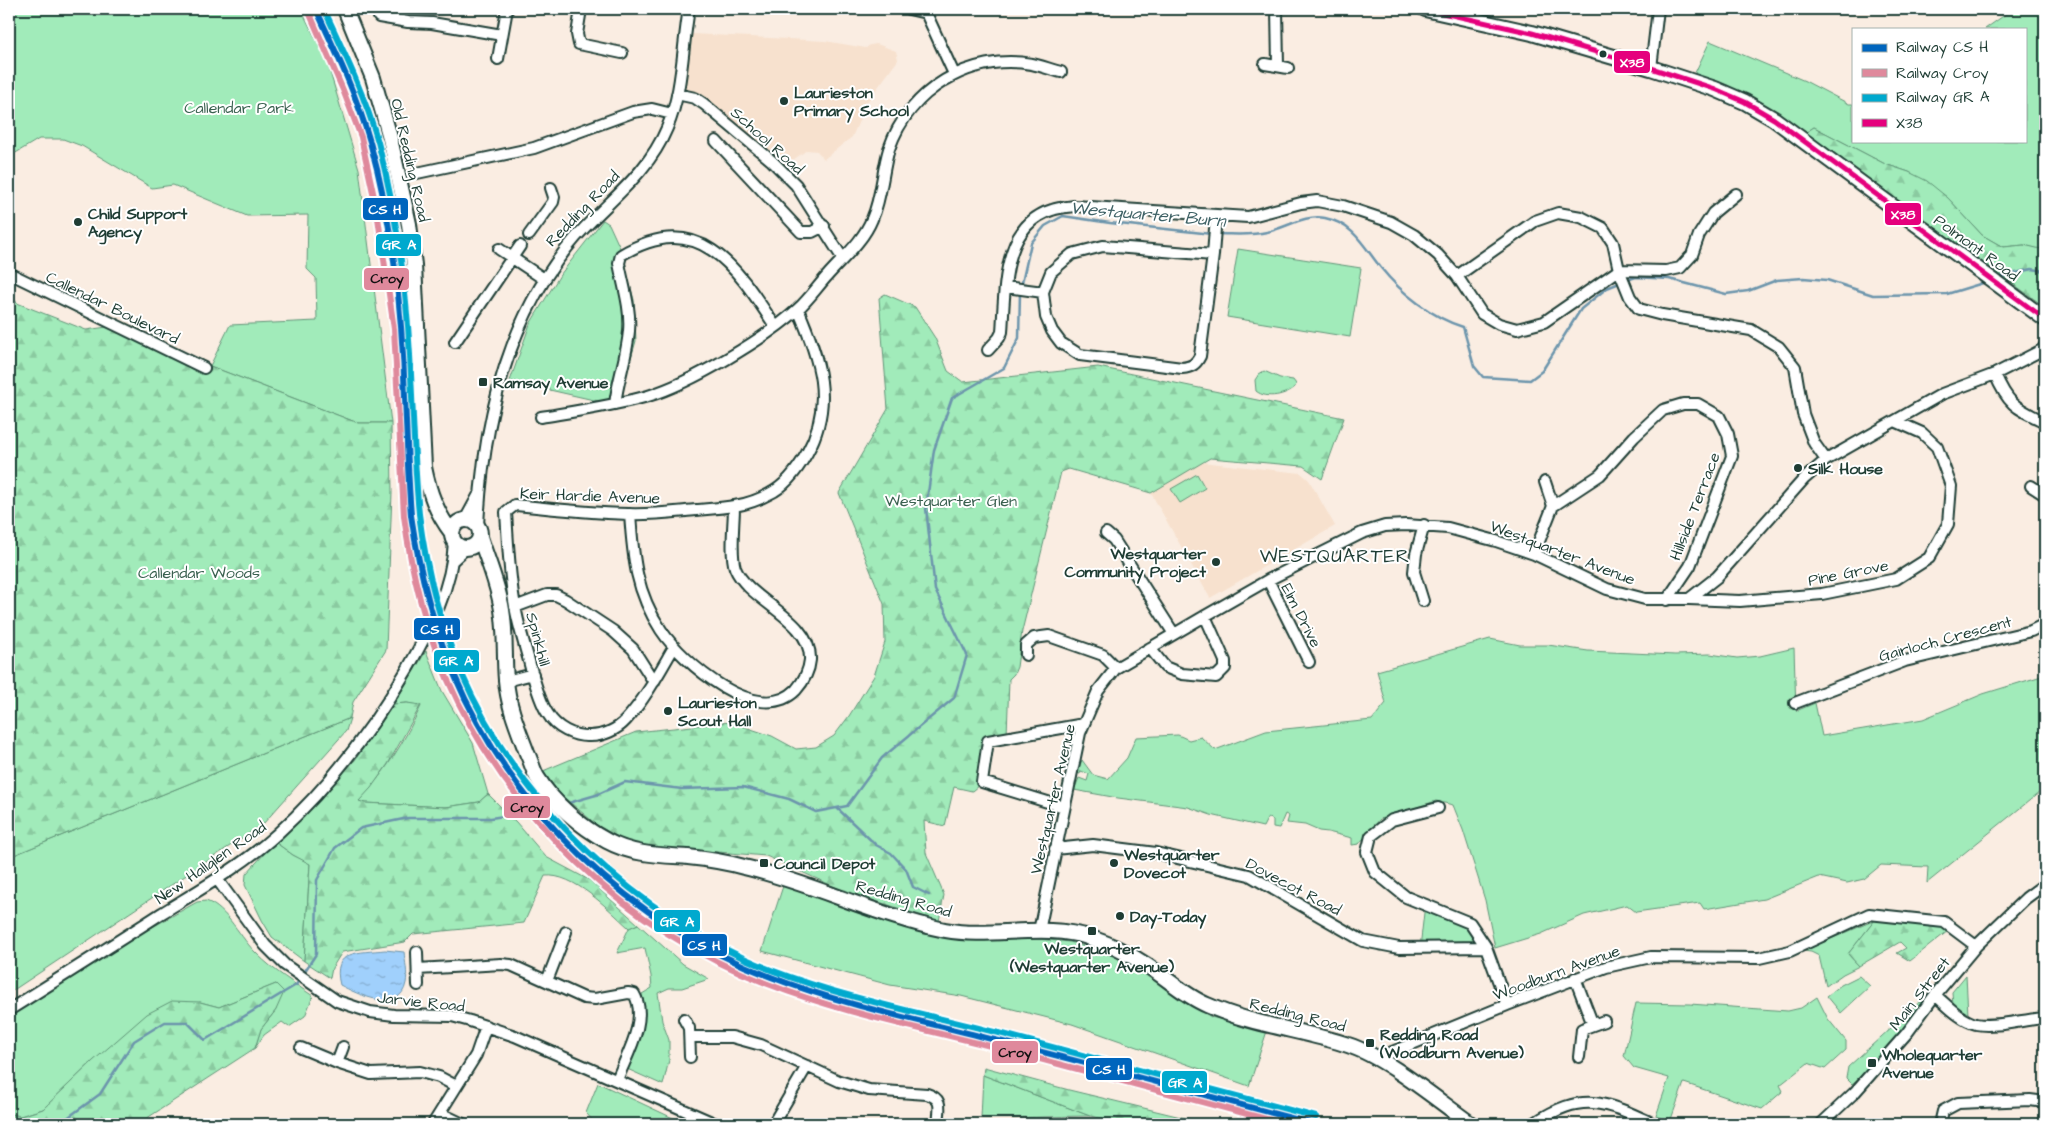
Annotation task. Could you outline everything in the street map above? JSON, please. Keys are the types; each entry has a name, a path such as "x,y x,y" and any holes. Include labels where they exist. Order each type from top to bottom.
{"main road":[{"name":"Old Redding Road","path":"345,9 373,78 389,134 407,215 414,265 424,467 429,492 440,517 466,534"},
{"name":"Polmont Road","path":"1425,9 1532,33 1652,68 1715,89 1745,102 1774,119 2045,319"},
{"name":"Redding Road","path":"466,534 488,561 496,580 503,613 506,681 510,707 537,776 568,813 606,841 633,852 716,861 758,870 877,911 948,930 1039,931 1071,933 1091,938 1142,962 1204,1004 1233,1015 1351,1045 1379,1060 1471,1124"}],"street":[{"path":"498,59 507,9"},
{"path":"581,9 577,39 582,46 622,53"},
{"name":"Redding Road","path":"466,534 480,493 482,464 500,380 521,322 553,264 596,214 626,189 644,168 663,137 677,94 689,9"},
{"path":"909,9 926,11 954,74"},
{"path":"1265,64 1283,67 1277,9"},
{"path":"1652,68 1658,9"},
{"path":"379,17 502,35"},
{"path":"541,417 615,404 650,395 693,377 757,339 798,309 863,235 872,218 888,151 901,122 921,96 954,74 992,64 1012,63 1032,64 1061,72"},
{"name":"School Road","path":"677,94 696,98 772,161 796,185 824,226 843,259"},
{"name":"Old Redding Road","path":"417,173 534,148 633,112 652,109 672,114"},
{"path":"716,141 801,232 812,232 824,226"},
{"path":"529,235 553,202 554,197 551,188"},
{"path":"988,350 1002,332 1016,289 1011,254 1016,240 1024,229 1039,215 1053,209 1075,206 1248,217 1301,203 1317,202 1343,206 1391,222 1414,235 1438,255 1457,276 1482,314 1499,324 1517,329 1544,322 1619,270 1666,271 1680,268 1692,256 1699,235 1713,213 1736,194"},
{"path":"1457,276 1535,221 1558,214 1581,217 1603,228 1612,243 1619,270 1630,297 1639,309 1662,315 1751,330 1779,347 1795,367 1803,414 1814,443 1826,460"},
{"path":"1213,255 1103,246 1072,254 1051,272 1043,292 1046,317 1060,343 1080,355 1182,368 1190,367 1196,363 1200,356 1213,255 1216,215"},
{"path":"615,404 629,332 629,313 619,263 621,255 640,244 662,238 686,239 703,244 719,255 748,285 775,326"},
{"path":"455,342 520,246"},
{"path":"499,249 544,279"},
{"name":"Callendar Boulevard","path":"9,272 204,368"},
{"path":"1016,289 1043,292"},
{"name":"Keir Hardie Avenue","path":"515,607 508,558 506,512 515,505 630,514 734,507 753,502 771,494 786,482 801,464 815,435 823,396 820,368 814,346 798,309"},
{"path":"1689,599 1717,578 1804,479 1826,460 1942,394 1995,374 2042,350 2045,346"},
{"path":"1995,374 2001,390 2016,408 2045,422"},
{"name":"Hillside Terrace","path":"1553,506 1600,475 1634,437 1663,410 1683,404 1698,404 1719,416 1728,434 1732,456 1690,566 1667,600"},
{"name":"Pine Grove","path":"1689,599 1740,602 1822,594 1896,579 1929,558 1948,524 1951,486 1937,447 1922,433 1895,421"},
{"path":"1534,554 1553,506 1545,482"},
{"path":"2031,486 2045,495"},
{"path":"630,514 634,564 639,583 653,617 674,647 688,662 728,690 757,700 782,699 792,694 805,677 810,660 806,641 799,630 744,581 736,568 734,561 734,507"},
{"path":"1423,601 1414,572 1416,554 1424,525"},
{"name":"Westquarter Avenue","path":"1039,931 1080,733 1098,691 1116,668 1268,580 1362,533 1385,526 1424,525 1470,533 1534,554 1607,589 1645,599 1689,599"},
{"path":"1106,533 1114,540 1174,634"},
{"name":"New Hallglen Road","path":"9,1010 217,879 276,835 315,798 352,754 379,717 426,637 441,604 452,560 466,534"},
{"name":"Elm Drive","path":"1268,580 1309,662"},
{"name":"Spinkhill","path":"654,682 633,650 613,631 566,600 556,595 547,595 515,607 533,674 547,713 554,722 571,733 583,736 597,736 621,724 654,682 674,647"},
{"path":"1150,648 1165,667 1182,674 1216,677 1225,668 1225,661 1205,616"},
{"name":"Gairloch Crescent","path":"1795,702 1905,661 2031,632 2045,624"},
{"path":"1026,655 1026,645 1034,638 1049,636 1103,655 1116,668"},
{"path":"506,681 533,674"},
{"path":"1064,807 982,782 988,741 1084,724"},
{"path":"1438,808 1392,820 1371,836 1367,852 1375,872 1406,897 1470,923 1486,947 1507,1005"},
{"name":"Dovecot Road","path":"1055,849 1093,845 1156,853 1249,875 1363,941 1400,948 1486,947"},
{"name":"Jarvie Road","path":"217,879 251,927 285,965 337,1001 370,1012 394,1015 452,1016 486,1026 515,1036 716,1124"},
{"name":"Main Street","path":"1821,1124 1872,1074 1976,946 2026,898 2045,884"},
{"name":"Woodburn Avenue","path":"1379,1060 1385,1055 1507,1005 1606,967 1651,957 1759,958 1790,950 1869,914 1944,922 1976,946"},
{"path":"546,981 566,932"},
{"path":"417,952 418,986"},
{"path":"418,969 511,965 584,998 595,999 628,993 634,994 639,1010 639,1023 617,1080"},
{"path":"1575,978 1593,1025"},
{"path":"1935,995 1958,1015 1976,1024 1994,1024 2045,1018"},
{"path":"684,1020 689,1028 690,1057"},
{"path":"1579,1057 1582,1029 1604,1021"},
{"path":"433,1124 476,1055 486,1026"},
{"path":"690,1037 732,1037 761,1045 852,1086 869,1090 934,1096 939,1103 938,1124"},
{"path":"337,1063 342,1047"},
{"path":"302,1048 337,1063 371,1074 420,1072 440,1077 456,1086"},
{"path":"773,1124 807,1066"},
{"path":"1940,1124 1943,1111 1958,1103 2030,1100 2045,1102"},
{"path":"1533,1124 1566,1105 1596,1102 1620,1108 1654,1124"},
{"path":"440,1113 463,1124"}],"shaded area":[{"name":"Laurieston Primary School","path":"685,35 825,41 866,48 877,44 896,51 898,60 862,109 863,112 852,137 824,159 817,151 807,150 780,169 716,113 677,94"},
{"path":"1201,462 1301,473 1309,480 1335,526 1210,598 1151,493"}],"green space":[{"name":"Callendar Park","path":"9,9 301,9 327,62 359,169 391,423 358,423 210,366 230,325 317,321 316,278 307,269 308,215 247,216 173,185 152,188 82,146 63,139 39,139 9,157"},
{"path":"2013,9 2045,9 2045,251 2024,245 2003,247 1982,235 1948,198 1909,172 1885,164 1814,127 1805,133 1727,85 1694,75 1710,41 1805,81 1852,104 1852,142 2026,142 2026,28 1986,28"},
{"path":"1814,127 1885,164 1909,172 1927,181 1948,198 1982,235 2003,247 2024,245 2045,250 2045,307 1805,133"},
{"path":"603,220 609,224 620,248 634,300 636,341 622,388 607,403 510,381 530,324 560,275"},
{"path":"1238,249 1361,268 1350,337 1227,317"},
{"name":"Callendar Woods","path":"9,292 17,303 86,330 107,327 206,373 210,366 358,423 391,423 392,493 386,650 353,702 350,718 9,857"},
{"name":"Westquarter Glen","path":"885,294 915,307 935,338 948,371 963,382 1098,367 1344,418 1322,479 1303,466 1210,458 1151,493 1069,469 1061,472 1022,631 1017,667 1009,679 1007,735 987,739 979,785 972,791 954,787 945,826 924,821 926,853 944,895 939,921 844,891 766,856 645,846 625,841 597,825 560,794 543,771 636,732 730,722 772,736 796,749 816,747 834,736 849,716 874,676 885,642 884,604 839,493 888,409 879,298"},
{"path":"1264,371 1280,378 1293,380 1296,384 1295,387 1287,392 1271,396 1260,394 1256,391 1255,380"},
{"path":"1197,474 1205,488 1180,503 1171,489"},
{"path":"1490,639 1520,645 1548,645 1588,651 1675,655 1710,654 1737,658 1760,656 1794,648 1796,711 1815,703 1822,736 1923,719 1983,694 2045,675 2045,788 1927,883 1928,867 1881,865 1864,879 1847,883 1819,877 1764,899 1704,909 1700,903 1636,912 1627,905 1584,915 1541,934 1495,948 1485,900 1453,805 1436,801 1380,819 1359,844 1352,845 1352,838 1319,831 1305,825 1287,823 1289,816 1285,814 1279,828 1273,827 1273,820 1268,817 1263,827 1211,815 1188,807 1074,790 1079,778 1087,781 1089,774 1081,771 1080,774 1077,773 1082,760 1093,775 1108,779 1127,758 1136,737 1178,735 1189,740 1201,737 1215,750 1266,731 1372,720 1386,703 1377,671"},
{"path":"426,651 442,691 473,743 488,794 479,802 446,807 365,803 358,801 377,780 394,756 421,706 407,703 394,704"},
{"path":"394,704 421,705 388,764 359,801 365,803 446,807 479,802 488,794 516,822 546,857 589,880 638,924 629,928 601,902 579,886 567,880 545,876 524,923 413,934 405,942 342,952 332,968 330,978 304,961 310,864 275,842 313,806 355,760"},
{"path":"350,718 346,731 263,824 9,993 9,857"},
{"path":"275,842 293,855 310,863 304,961 272,937 245,885 246,874"},
{"path":"783,886 932,934 958,939 1027,938 1070,942 1108,953 1149,975 1211,1017 1267,1031 1249,1086 1072,1024 961,996 890,985 762,951"},
{"path":"206,901 221,910 251,948 264,960 313,996 305,1016 289,1027 282,1022 264,1035 255,1048 261,1029 276,1010 276,984 219,1007 200,1002 93,1061 43,1109 20,1116 9,1114 9,1016 99,957 197,902"},
{"path":"1425,904 1470,923 1486,947 1420,948"},
{"path":"1875,920 1848,954 1859,966 1826,986 1819,956 1803,951"},
{"path":"1875,920 1938,926 1948,931 1910,961 1897,953 1906,948 1900,942 1859,966 1848,954"},
{"path":"638,924 683,964 709,979 682,988 669,988 658,993 662,1021 669,1040 669,1060 663,1085 625,1068 643,1010 642,994 652,988 645,948 617,953 629,928"},
{"path":"1966,975 1968,1015 1953,1005 1952,992"},
{"path":"1859,976 1870,986 1841,1013 1827,996 1841,985"},
{"path":"276,984 284,992 276,1010 261,1029 255,1048 138,1124 9,1124 9,1114 21,1116 43,1109 93,1061 147,1014 172,1001 200,1002 219,1007"},
{"path":"1933,994 1884,1052 1852,1084 1846,1078 1848,1067 1925,997"},
{"path":"1817,997 1828,1019 1846,1041 1846,1050 1825,1069 1808,1063 1780,1085 1783,1091 1762,1109 1684,1083 1670,1122 1656,1116 1669,1078 1634,1068 1624,1056 1636,1003 1690,1004 1788,1011 1801,1008"},
{"path":"984,1067 1069,1090 1210,1124 1129,1124 1090,1116 983,1075"},
{"path":"983,1075 1090,1116 981,1118"},
{"path":"598,1083 675,1119 619,1121 609,1124 596,1124 586,1113"}],"water":[{"path":"385,950 404,952 407,972 406,983 402,993 396,998 387,1000 367,997 340,985 338,973 343,959 357,953"}],"waterway":[{"name":"Westquarter Burn","path":"1021,287 1031,243 1045,226 1063,216 1212,234"},
{"name":"Westquarter Burn","path":"1217,234 1261,233 1318,217 1344,225 1358,237 1389,277 1418,304 1440,318 1463,327 1474,366 1483,377 1530,380 1542,371 1581,309 1607,288 1617,284"},
{"name":"Westquarter Burn","path":"2000,277 2032,269 2045,271"},
{"name":"Westquarter Burn","path":"1630,279 1636,277 1669,279 1726,294 1748,291 1777,280 1803,278 1827,280 1873,295 1947,294 1983,283"},
{"name":"Westquarter Burn","path":"565,804 596,795 625,782 682,789 743,787 789,799 816,812 847,806 882,758 954,698 967,655 935,590 926,508 934,450 952,398 1004,368 1019,338 1020,292"},
{"path":"837,808 876,845 891,853 906,869 913,887 929,895"},
{"name":"Westquarter Burn","path":"303,974 316,954 317,880 335,848 361,828 408,818 491,818 523,813"},
{"name":"Westquarter Burn","path":"59,1124 100,1094 134,1041 165,1022 187,1022 205,1040 296,985 300,979"}],"transit line":[{"path":"316,9 346,74 359,108 383,194 396,275 401,329 411,515 422,576 433,616 454,674 479,724 508,772 543,816 582,857 625,894 671,927 720,954 771,977 856,1005 1078,1061 1314,1124"},
{"path":"324,9 354,74 367,108 378,142 390,194 406,301 419,514 425,554 440,614 461,672 486,721 515,768 549,811 587,851 629,887 673,919 721,947 771,970 857,998 1042,1044 1316,1117"},
{"name":"X38","path":"1425,9 1532,33 1651,68 1715,89 1745,102 1774,119 2045,319"}],"rail line":[{"name":"Croy","path":"309,12 361,137 377,211 394,329 404,516 415,578 426,619 447,678 473,729 503,777 538,822 578,863 621,900 667,933 716,961 768,984 853,1012 998,1048 1285,1124"}],"place":[{"name":"Laurieston Primary School","path":"784,101"},
{"name":"Child Support Agency","path":"78,222"},
{"name":"Ramsay Avenue","path":"483,382"},
{"name":"Silk House","path":"1798,468"},
{"name":"Westquarter Community Project","path":"1216,562"},
{"name":"Laurieston Scout Hall","path":"668,711"},
{"name":"Council Depot","path":"764,863"},
{"name":"Westquarter Dovecot","path":"1114,863"},
{"name":"Day-Today","path":"1120,916"},
{"name":"Westquarter (Westquarter Avenue)","path":"1092,931"},
{"name":"Redding Road (Woodburn Avenue)","path":"1370,1043"},
{"name":"Wholequarter Avenue","path":"1872,1063"}],"district":[{"name":"WESTQUARTER","path":"1335,555"}]}
